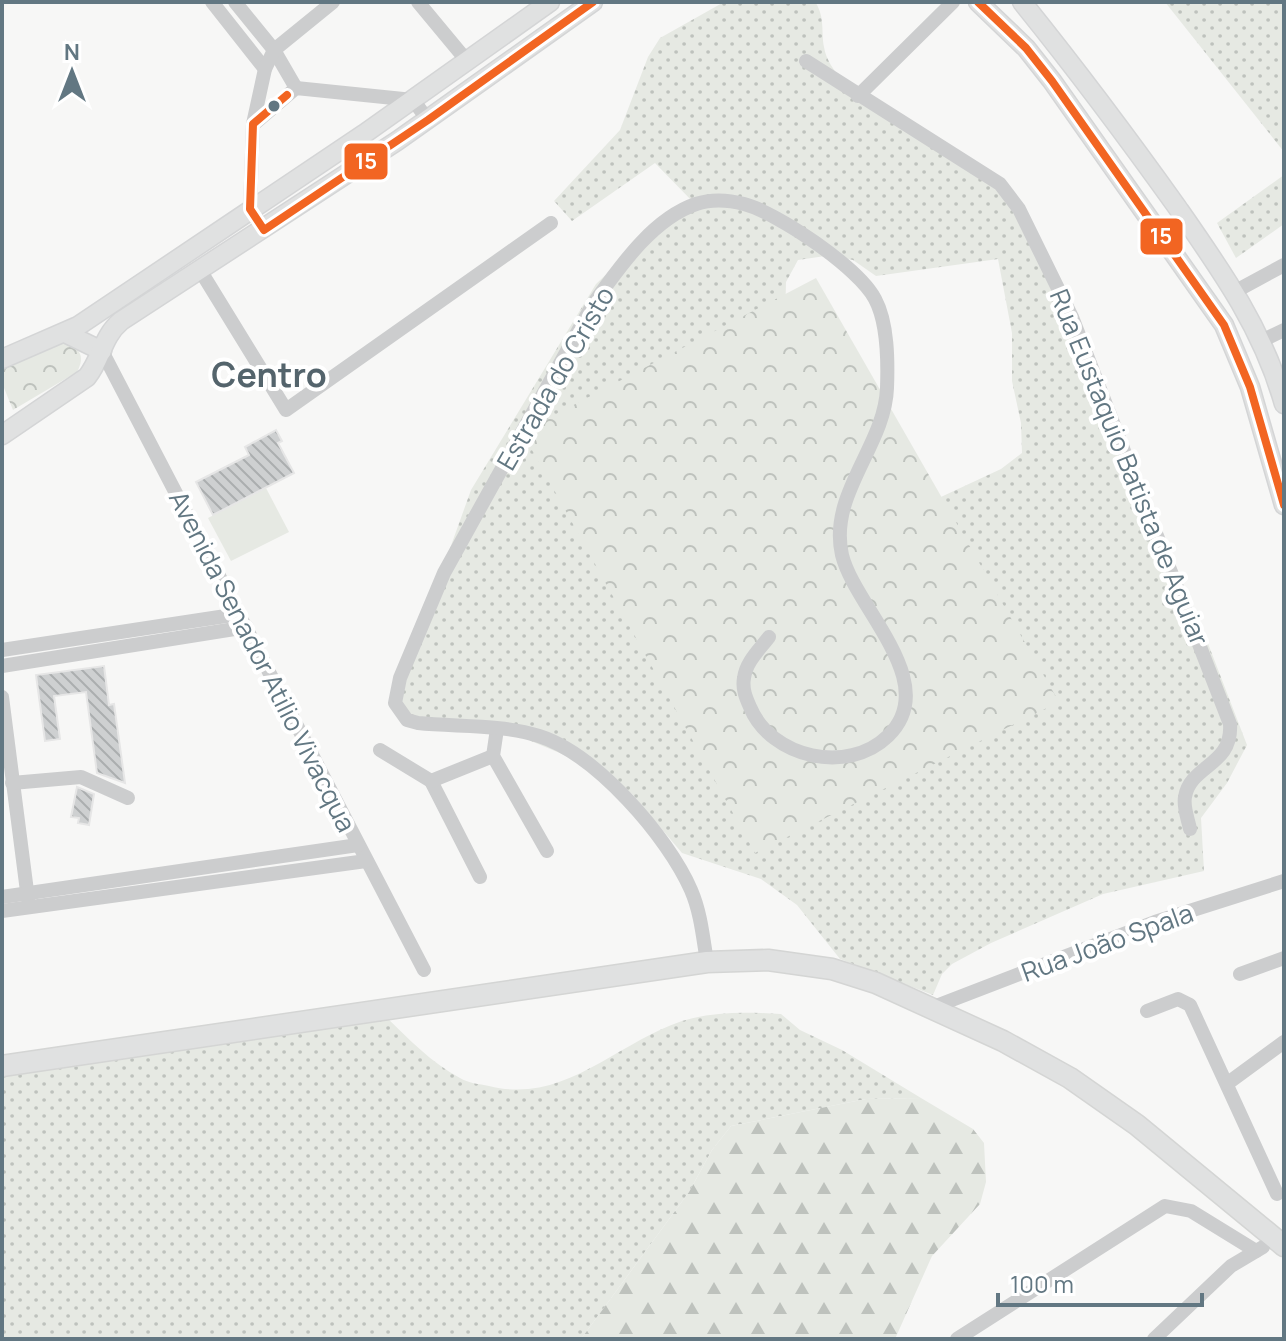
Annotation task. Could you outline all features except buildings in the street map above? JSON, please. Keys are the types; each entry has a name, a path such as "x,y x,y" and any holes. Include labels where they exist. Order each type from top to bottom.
{"highway":[{"path":"2,1066 707,962 799,962 876,983 1003,1041 1070,1078 1137,1125 1280,1242"}],"main road":[{"path":"2,359 65,333 413,100 550,2"},
{"path":"2,435 87,377 102,351 106,334 121,321 428,120 593,2"},
{"path":"978,2 994,8 1026,48 1224,325 1250,387 1284,505"},
{"path":"1022,2 1110,113 1236,291 1263,340 1283,396"},
{"path":"1087,130 1110,113"},
{"path":"65,333 102,351"}],"street":[{"path":"212,2 265,69"},
{"path":"235,2 274,50 296,88"},
{"path":"264,230 250,209 253,124 265,69 274,50 333,2"},
{"path":"418,2 467,61"},
{"path":"858,96 953,2"},
{"name":"Rua Eustaquio Batista de Aguiar","path":"806,61 1000,184 1019,209 1072,317 1230,724 1228,746 1187,790 1185,804 1190,829"},
{"path":"253,124 296,88 413,100 428,120"},
{"name":"Estrada do Cristo","path":"707,962 700,917 691,890 657,833 634,807 557,743 538,735 407,720 395,703 400,678 444,573 593,304 618,269 663,224 683,210 713,201 745,204 783,223 855,273 871,292 880,312 886,397 844,508 841,543 848,570 901,667 906,689 904,705 893,730 886,738 860,750 819,756 788,749 769,737 752,713 743,681 752,659 769,637"},
{"path":"200,270 286,410 551,223"},
{"path":"1236,291 1284,265"},
{"path":"1263,340 1284,330"},
{"name":"Avenida Senador Atilio Vivacqua","path":"102,351 424,970"},
{"path":"2,650 243,620"},
{"path":"2,666 243,620"},
{"path":"2,697 28,900"},
{"path":"497,729 493,756 547,851"},
{"path":"380,750 431,781 480,877"},
{"path":"431,781 493,756"},
{"path":"12,783 81,777 128,798"},
{"path":"2,911 28,900 358,845"},
{"path":"2,897 28,900 366,861"},
{"name":"Rua João Spala","path":"931,1008 1155,922 1284,881"},
{"path":"1240,974 1284,958"},
{"path":"1147,1011 1173,1000 1186,1001 1228,1083 1277,1194"},
{"path":"1228,1083 1284,1042"},
{"path":"957,1339 1165,1206 1191,1211 1256,1251"},
{"path":"1154,1339 1231,1266 1256,1251 1280,1242"}],"green space":[{"path":"724,2 816,3 822,19 825,52 842,81 990,174 1041,255 1137,499 1207,641 1247,745 1227,783 1201,818 1204,871 1103,894 991,943 952,964 942,974 933,995 840,959 797,905 761,879 682,853 632,794 603,771 507,731 412,717 393,707 471,490 596,284 659,224 694,203 655,163 572,221 554,201 620,130 648,57 660,38","holes":["832,255 853,260 876,276 998,259 1012,333 1012,381 1021,423 1022,453 1001,469 928,503 785,324 786,282 798,260"]},
{"path":"1165,2 1284,2 1284,152"},
{"path":"1284,175 1284,224 1236,258 1217,223"},
{"path":"816,278 1059,702 755,853 522,432"},
{"path":"63,341 73,346 81,357 77,372 13,410 2,383 2,368"},
{"path":"266,488 289,532 231,561 208,518"},
{"path":"721,1014 781,1014 800,1030 842,1050 921,1098 866,1099 731,1126 712,1150 689,1192 581,1339 2,1339 2,1071 384,1015 449,1072 466,1081 516,1090 566,1080 682,1021"},
{"path":"921,1098 973,1129 984,1143 986,1182 980,1204 932,1256 895,1339 581,1339 689,1192 712,1150 731,1126 866,1099"}],"transit line":[{"name":"15","path":"287,95 253,124 250,209 264,230 428,120 593,2"},
{"name":"15","path":"978,2 1026,48 1052,81 1224,325 1250,387 1284,505"}],"district":[{"name":"Centro","path":"269,374"}]}
